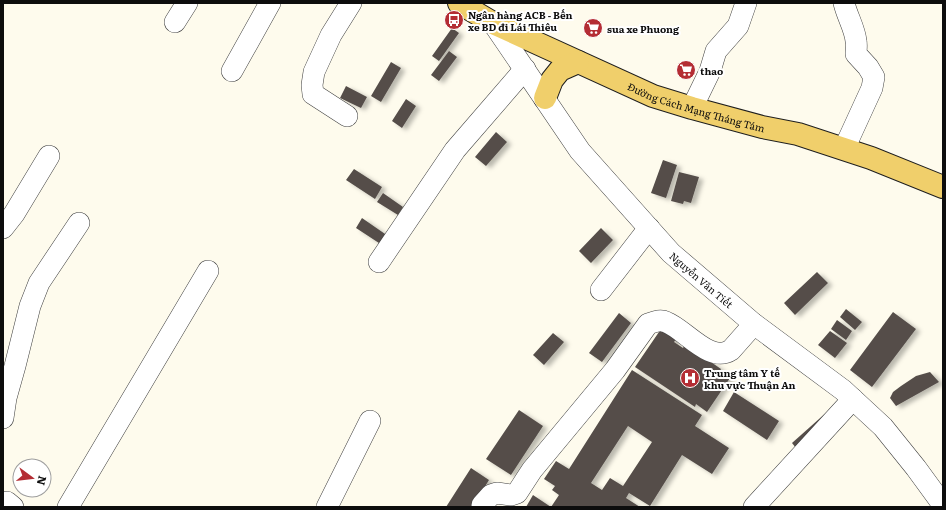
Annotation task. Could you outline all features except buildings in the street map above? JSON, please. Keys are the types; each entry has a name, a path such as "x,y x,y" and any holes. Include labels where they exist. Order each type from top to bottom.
{"main road":[{"name":"Đường Cách Mạng Tháng Tám","path":"459,3 493,23 653,96 762,127 798,134 871,158 943,187"},
{"path":"545,98 552,80 560,70 578,62"}],"street":[{"path":"175,22 187,3"},
{"path":"232,71 270,3"},
{"path":"347,116 313,94 312,85 314,72 331,35 351,3"},
{"path":"692,108 710,71 716,51 738,26 746,3"},
{"path":"844,3 856,41 856,54 868,67 874,77 874,82 844,149"},
{"name":"Nguyễn Văn Tiết","path":"493,23 580,151 671,253 754,324 853,399 883,427 943,505"},
{"path":"379,262 455,150 525,69"},
{"path":"3,228 14,214 49,156"},
{"path":"3,418 6,398 30,306 39,283 79,223"},
{"path":"601,290 649,228"},
{"path":"68,507 208,271"},
{"path":"482,505 491,495 497,493 511,495 517,493 532,470 615,370 648,324 654,322 666,322 710,352 721,354 731,350 754,324"},
{"path":"754,507 853,399"},
{"path":"327,507 370,421"},
{"path":"3,503 7,502 13,507"}],"place":[{"name":"Ngân hàng ACB - Bến xe BD đi Lái Thiêu","path":"454,20"},
{"name":"sua xe Phuong","path":"593,28"},
{"name":"thao","path":"686,70"},
{"name":"Trung tâm Y tế khu vực Thuận An","path":"690,378"}]}
